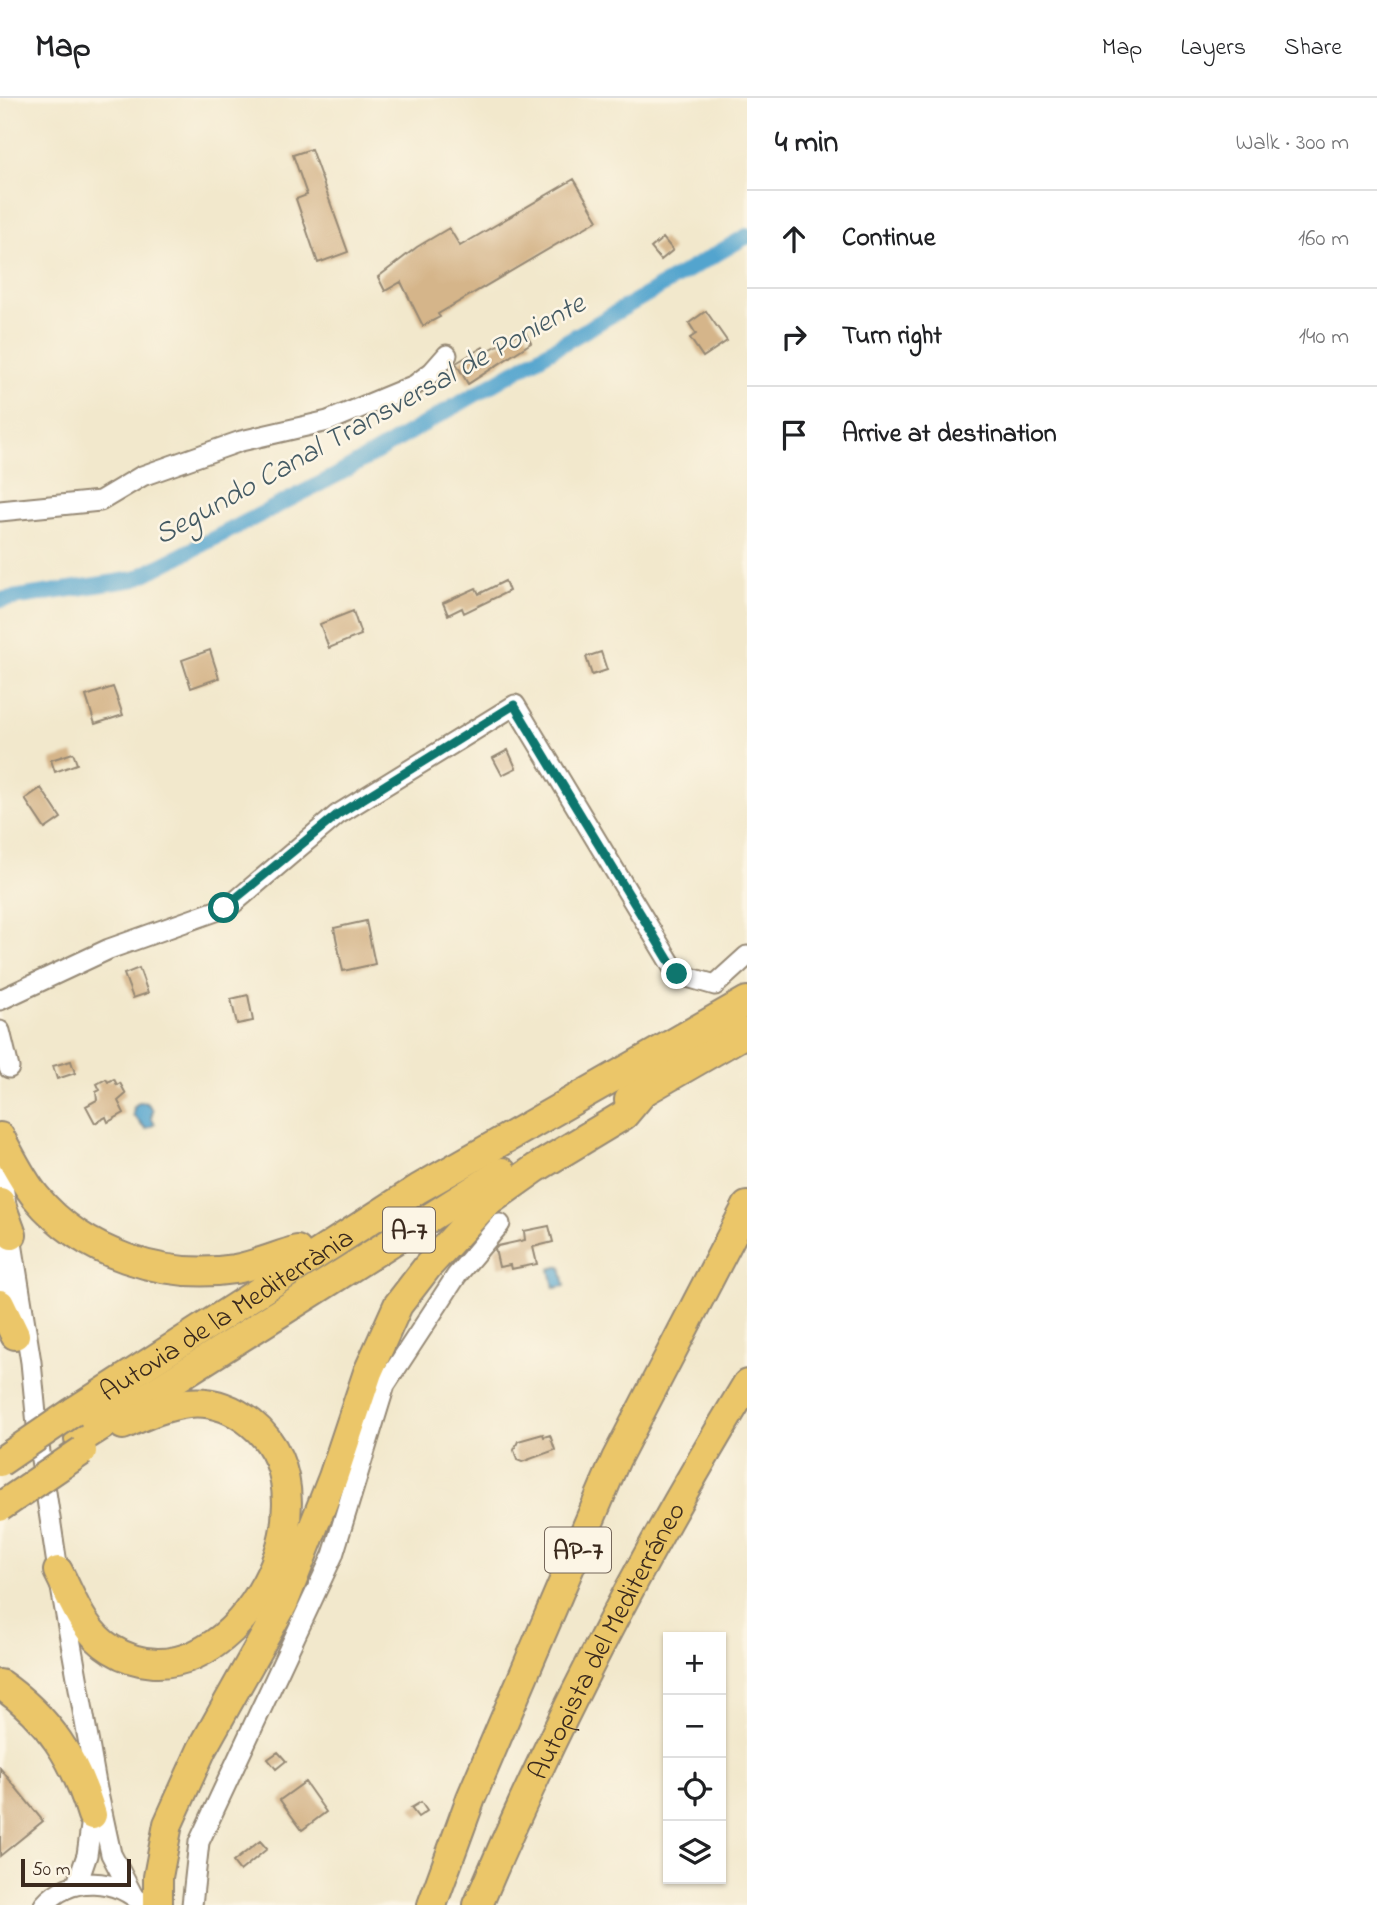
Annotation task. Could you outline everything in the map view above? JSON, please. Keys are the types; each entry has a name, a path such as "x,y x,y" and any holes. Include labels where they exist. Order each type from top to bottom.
{"highway":[{"name":"Autovia de la Mediterrània","path":"0,1462 71,1406 418,1189 747,1001"},
{"name":"Autovia de la Mediterrània","path":"0,1491 80,1446 493,1177 747,1032"},
{"path":"158,1905 158,1877 168,1824 202,1749 283,1604 333,1477 378,1346 398,1305 428,1266 484,1205 536,1168 624,1115 645,1090"},
{"path":"0,1137 36,1197 62,1223 95,1245 130,1260 165,1269 209,1272 239,1268 297,1250"},
{"path":"0,1445 71,1406 297,1250 380,1201 418,1189"},
{"path":"0,1202 6,1242"},
{"name":"Autopista del Mediterráneo","path":"432,1905 471,1798 616,1460 747,1206"},
{"path":"0,1304 15,1335"},
{"name":"Autopista del Mediterráneo","path":"478,1905 569,1701 629,1585 747,1384"},
{"path":"0,1507 80,1446 116,1428 188,1402 225,1406 262,1432 274,1448 285,1473 287,1512 279,1555 267,1583 250,1609 225,1634 192,1657 160,1664 140,1661 110,1649 90,1630 58,1571"},
{"path":"0,1684 37,1714 57,1736 94,1802"}],"street":[{"path":"0,511 100,501 142,476 241,441 328,421 415,385 432,372 447,355"},
{"path":"0,1000 109,949 230,906 337,815 514,705 677,974 715,985 747,956"},
{"path":"0,1031 9,1068"},
{"path":"0,1167 15,1335 39,1446"},
{"path":"192,1905 199,1842 333,1555 385,1385 457,1275 500,1224"},
{"path":"6,1242 31,1362 39,1446 94,1802 111,1854 138,1900"},
{"path":"77,1884 87,1855 94,1802"},
{"path":"44,1905 62,1890 77,1884 105,1884 138,1900"}],"water":[{"path":"139,1102 147,1103 153,1110 151,1118 155,1124 146,1129 133,1115 134,1107"},
{"path":"561,1266 565,1286 554,1288 550,1269"}],"building":[{"path":"311,149 348,252 318,263 296,199 307,195 293,155"},
{"path":"574,179 598,220 438,314 440,317 423,326 401,282 385,291 378,277 417,247 449,228 460,246"},
{"path":"663,238 673,250 661,260 651,248"},
{"path":"706,311 727,341 703,357 690,338 696,334 689,323"},
{"path":"524,330 531,343 468,384 456,363 483,347 486,352"},
{"path":"505,581 509,591 464,613 462,608 448,615 443,603 476,588 479,594"},
{"path":"353,611 361,635 329,648 320,624"},
{"path":"210,650 219,678 191,688 182,660"},
{"path":"601,652 607,670 592,675 586,657"},
{"path":"113,687 123,715 95,724 86,696"},
{"path":"508,750 516,768 502,775 493,758"},
{"path":"73,753 77,764 55,772 51,760"},
{"path":"41,788 61,818 45,829 25,799"},
{"path":"366,921 375,964 343,971 334,928"},
{"path":"139,968 148,993 133,998 124,974"},
{"path":"248,995 253,1021 237,1024 231,999"},
{"path":"71,1061 75,1073 57,1079 53,1066"},
{"path":"106,1079 108,1082 114,1079 117,1085 120,1083 126,1094 118,1101 124,1113 108,1122 106,1117 95,1123 86,1106 97,1100 96,1092 100,1090 97,1084"},
{"path":"549,1226 553,1242 533,1247 537,1264 511,1269 510,1265 499,1267 495,1249 498,1246 525,1240 524,1231"},
{"path":"543,1434 544,1437 550,1435 555,1450 522,1462 517,1460 514,1450 518,1441"},
{"path":"278,1752 286,1761 276,1769 268,1759"},
{"path":"0,1768 43,1821 0,1856"},
{"path":"305,1782 326,1812 302,1830 280,1800"},
{"path":"421,1802 427,1811 418,1817 411,1808"},
{"path":"260,1841 267,1849 240,1871 233,1862"}],"waterway":[{"name":"Segundo Canal Transversal de Poniente","path":"0,600 135,579 337,475 747,236"}],"route":[{"path":"224,908 230,906 337,815 514,705 677,974"}]}
